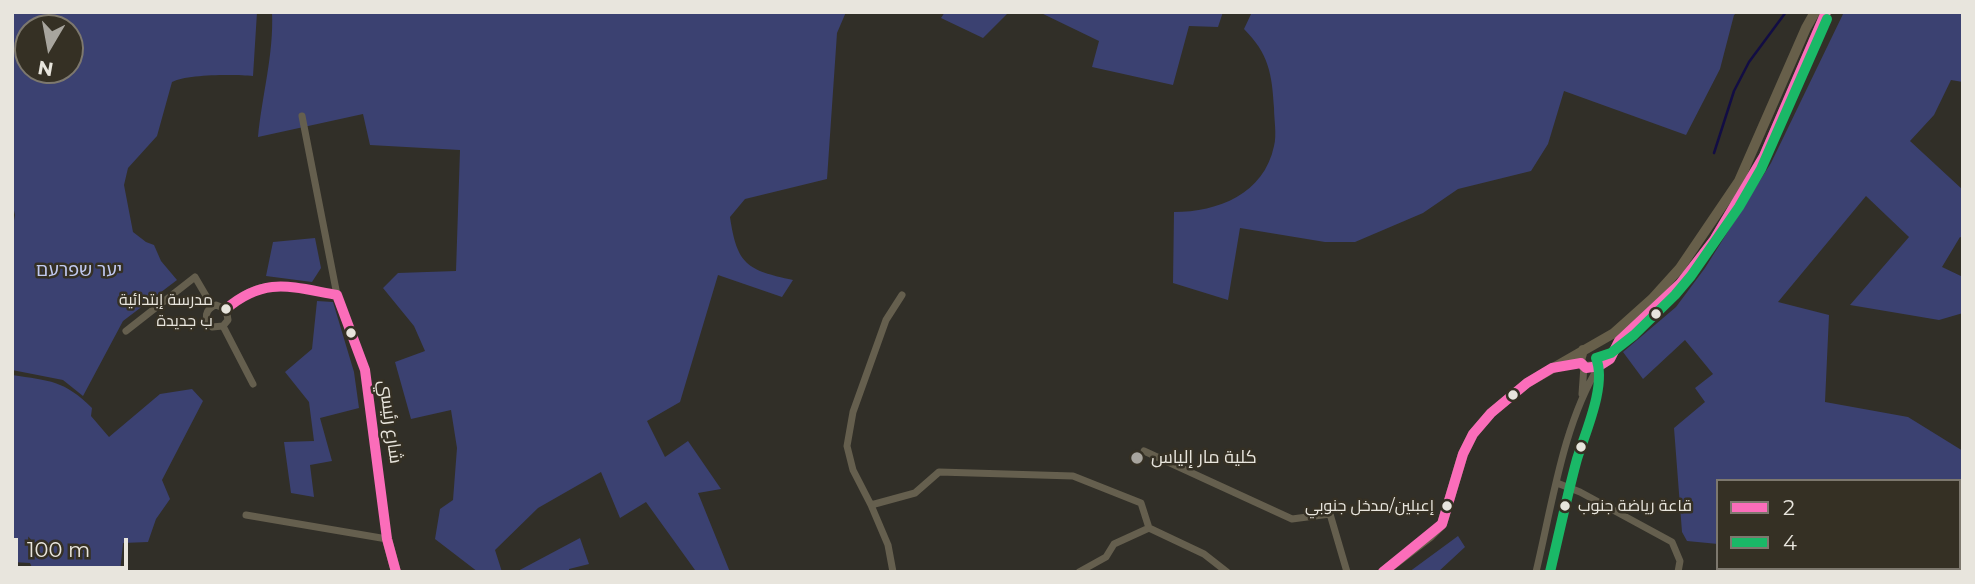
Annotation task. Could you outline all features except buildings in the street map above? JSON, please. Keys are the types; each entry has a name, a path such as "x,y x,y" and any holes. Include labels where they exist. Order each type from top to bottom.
{"main road":[{"path":"1383,572 1442,524 1452,484 1473,434 1491,413 1527,383 1594,342 1603,341 1625,324 1680,268 1728,199 1748,163 1815,12"},
{"path":"1552,369 1582,364 1592,368 1610,359 1619,341 1688,274 1714,240 1754,175 1826,12"},
{"path":"1603,341 1612,354"},
{"path":"1582,364 1580,356 1583,350"},
{"name":"شارع رئيسي","path":"387,539 396,572"}],"street":[{"name":"شارع رئيسي","path":"302,116 337,295 365,370 387,539"},
{"path":"126,331 195,277 212,306"},
{"path":"226,309 240,295 256,287 274,285 337,295"},
{"path":"894,572 888,545 853,470 848,446 853,412 886,320 902,295"},
{"path":"220,305 226,309 228,320 223,326 212,327 207,322 207,311 212,306 220,305"},
{"path":"223,326 253,384"},
{"path":"1582,364 1582,398"},
{"path":"1536,572 1564,455 1582,398 1599,366"},
{"path":"1144,451 1292,519 1330,514 1347,572"},
{"path":"871,505 915,493 939,472 1073,476 1141,503 1149,528 1204,554 1227,572"},
{"path":"1558,483 1580,492 1672,542 1680,561 1678,572"},
{"path":"246,515 387,539"},
{"path":"1079,572 1105,557 1114,544 1149,528"}],"green space":[{"name":"יער שפרעם","path":"12,12 257,12 253,76 199,76 172,82 157,136 128,168 124,185 133,232 154,245 161,261 177,280 123,321 83,396 63,380 12,370 12,231 15,215 12,202"},
{"path":"272,12 846,12 837,33 827,179 745,199 730,217 736,246 747,263 765,273 793,280 782,297 718,275 680,402 647,421 665,457 688,441 721,489 698,493 730,572 695,570 646,502 620,518 601,472 538,508 495,550 502,572 478,572 435,539 440,509 453,500 457,448 451,410 411,419 395,362 425,351 414,326 383,288 398,273 456,271 460,150 370,145 363,114 258,137 270,59"},
{"path":"945,12 1009,12 983,38 941,18"},
{"path":"1039,12 1223,12 1218,27 1189,26 1173,85 1092,67 1099,41"},
{"path":"1252,12 1738,12 1734,15 1720,69 1686,135 1564,91 1548,144 1531,171 1458,189 1423,213 1355,242 1325,242 1240,228 1228,300 1173,283 1174,212 1207,208 1237,197 1250,188 1269,163 1275,137 1272,85 1264,56 1244,29"},
{"path":"1844,12 1963,12 1963,82 1951,80 1934,115 1910,141 1963,190 1963,238 1960,237 1942,267 1963,277 1963,313 1939,320 1850,305 1909,237 1866,196 1778,302 1829,315 1825,402 1908,417 1963,451 1963,572 1900,570 1961,570 1961,479 1716,479 1716,544 1687,541 1682,532 1674,428 1705,402 1695,388 1713,374 1685,340 1643,379 1623,352 1676,307 1705,268 1771,163"},
{"path":"315,238 321,268 312,282 266,276 273,242"},
{"path":"317,301 333,302 354,372 359,408 320,418 332,461 310,465 314,497 291,493 284,442 314,441 309,402 285,372 312,349"},
{"path":"12,375 56,383 73,392 92,408 91,416 109,437 160,394 192,389 203,401 162,480 170,499 156,519 148,542 123,543 120,572 34,572 30,563 12,562"},
{"path":"1458,536 1465,547 1438,572 1409,572"},
{"path":"580,538 589,564 569,569 569,572 516,572"}],"waterway":[{"path":"1714,153 1734,91 1749,62 1786,12"}],"transit line":[{"name":"2","path":"1383,572 1442,524 1463,454 1473,434 1491,413 1527,383 1552,368 1581,363 1586,368 1599,366 1610,359 1619,341 1680,284 1714,240 1764,156 1826,12"},
{"name":"4","path":"1550,572 1577,459 1597,395 1599,369 1596,358 1611,353 1634,335 1675,295 1739,207 1761,169 1827,19"},
{"name":"2","path":"226,309 253,292 266,288 292,287 337,295"},
{"name":"2","path":"337,295 365,370 387,539 396,572"}],"place":[{"name":"مدرسة إبتدائية ب جديدة","path":"226,309"},
{"name":"كلية مار إلياس","path":"1137,458"},
{"name":"إعبلين/مدخل جنوبي","path":"1447,506"},
{"name":"قاعة رياضة جنوب","path":"1565,506"}]}
